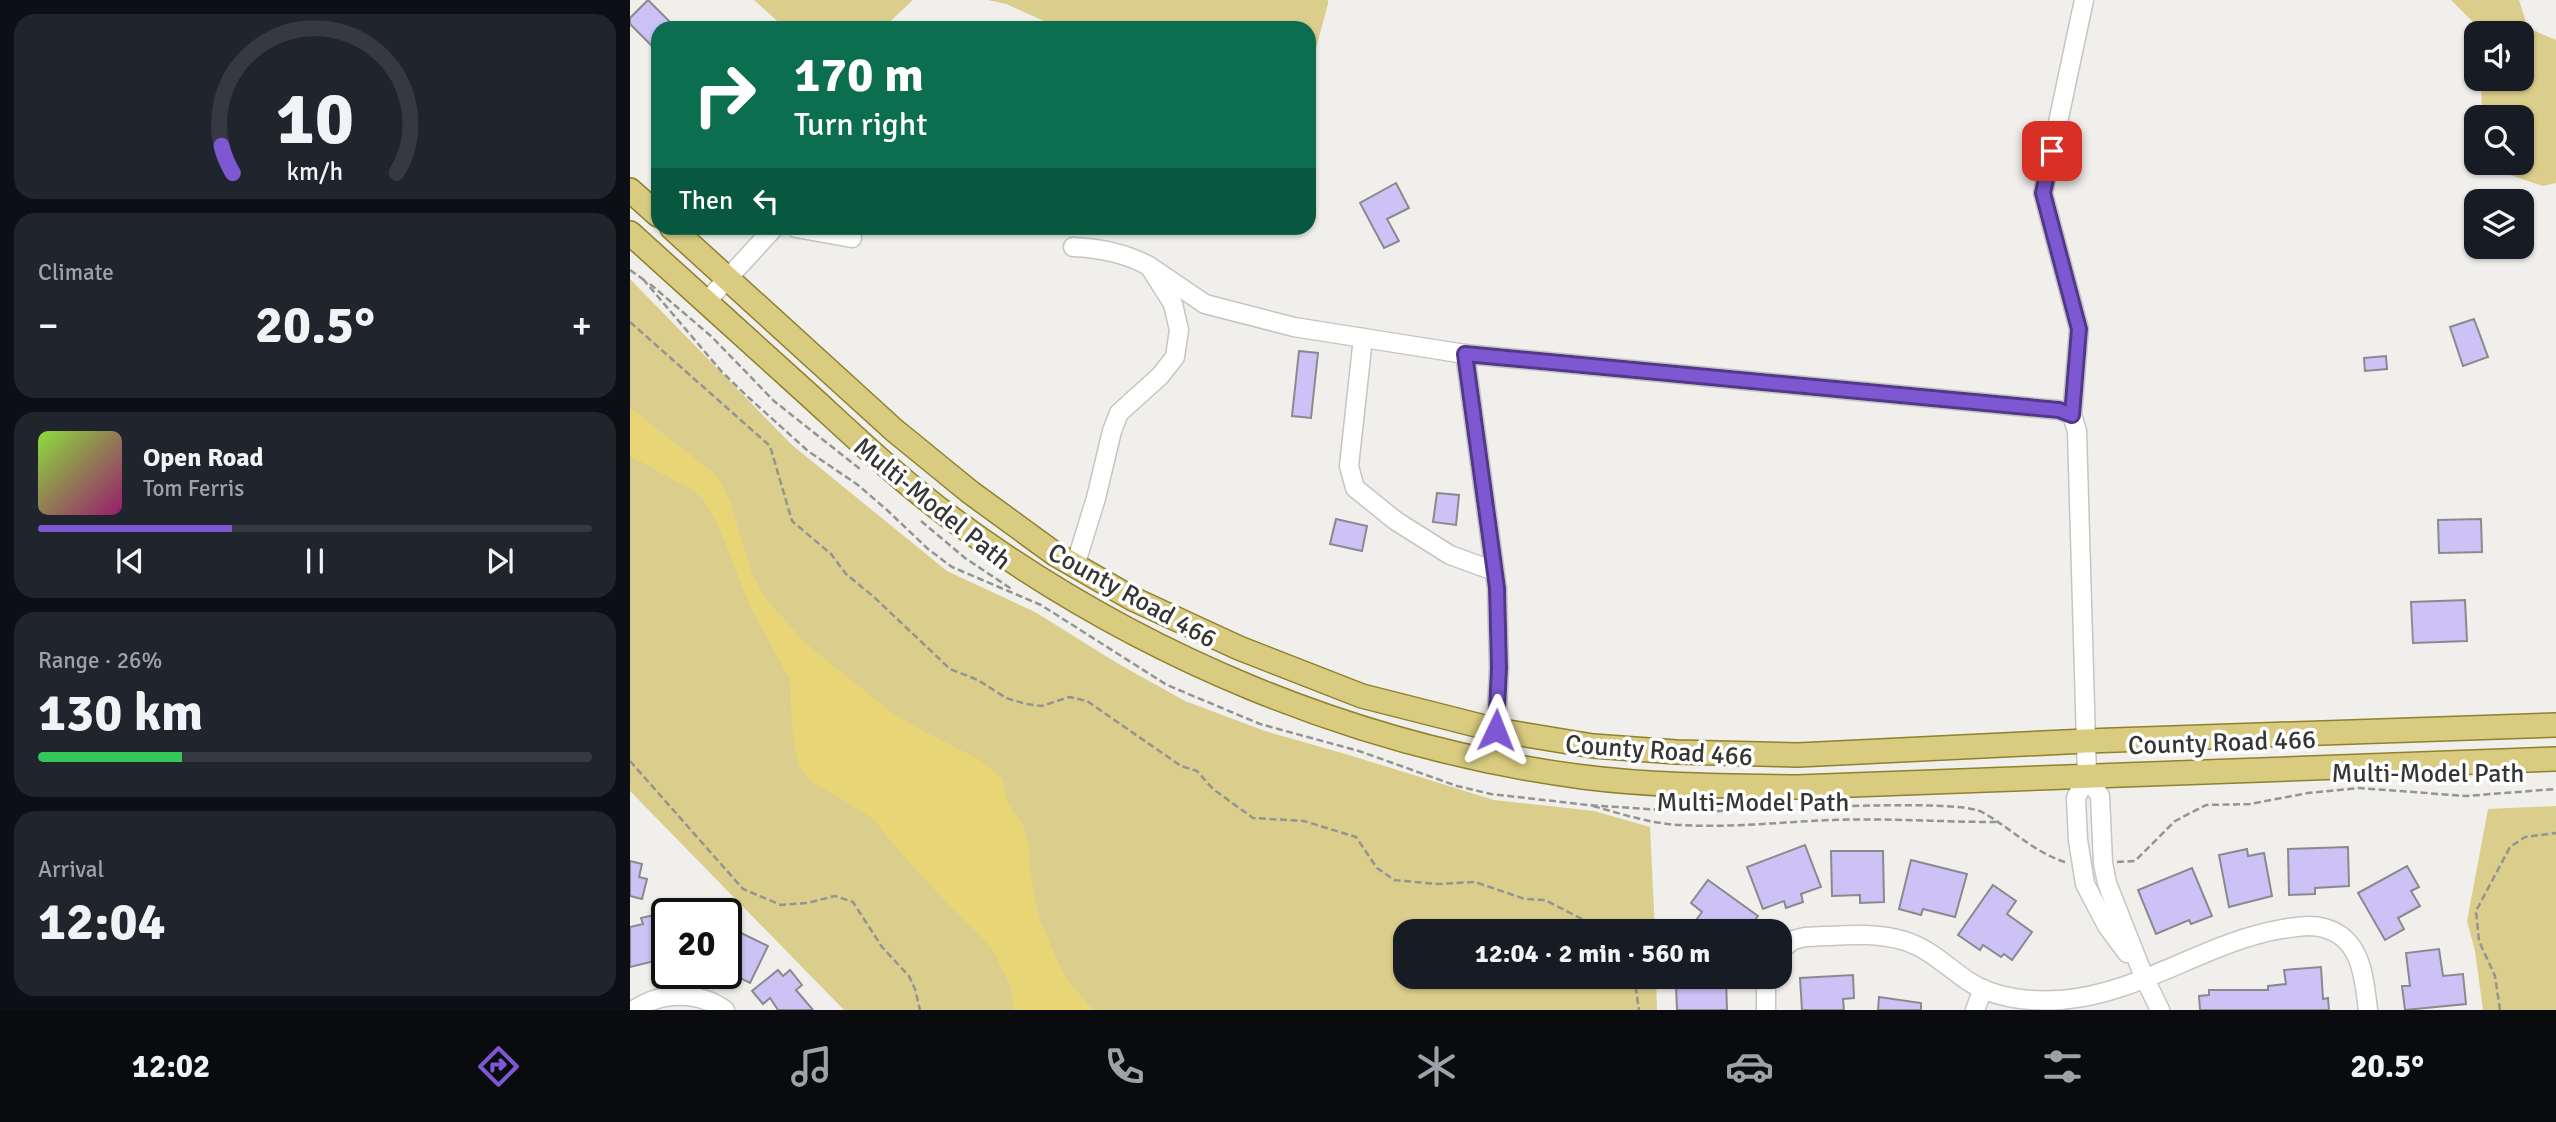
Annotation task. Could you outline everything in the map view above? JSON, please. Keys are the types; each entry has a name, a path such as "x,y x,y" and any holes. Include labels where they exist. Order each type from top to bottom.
{"main road":[{"path":"630,190 651,209"},
{"name":"County Road 466","path":"630,233 879,459 950,517 1042,582 1112,623 1218,675 1352,726 1495,763 1572,775 1673,785 1798,787 2556,759"},
{"name":"County Road 466","path":"680,235 905,439 970,492 1055,554 1133,599 1239,648 1362,696 1496,730 1593,747 1798,755 2085,741 2556,725"},
{"path":"1453,752 1478,750 1491,742 1496,730"}],"street":[{"path":"2084,0 2043,193 2079,329 2072,415 2077,431 2087,776 2100,796 2103,863 2109,887 2144,977 2160,1010"},
{"path":"706,302 768,235"},
{"path":"835,235 852,238"},
{"path":"1073,247 1132,257 1205,304 1294,327 1465,354 2059,410 2072,415"},
{"path":"1075,566 1119,413 1160,376 1175,357 1179,330 1173,304 1149,266"},
{"path":"1363,338 1349,466 1355,488 1396,521 1450,555 1494,570"},
{"path":"1465,354 1494,570 1499,668 1496,730"},
{"path":"2087,776 2076,798 2085,884 2107,926 2144,977"},
{"path":"1792,941 1805,937 1886,937 1926,949 1969,982 1994,994 2058,1000 2100,993 2262,933 2298,927 2325,928 2338,934 2357,952 2362,966 2368,1010"},
{"path":"1766,989 1766,1010"},
{"path":"1975,1010 1983,989"},
{"path":"634,1010 658,998 689,996 706,999 726,1010"}],"path":[{"name":"Multi-Model Path","path":"630,270 704,329 775,401 867,474"},
{"name":"Multi-Model Path","path":"643,279 722,372 808,451 858,485 928,549 952,567 1018,594 965,558 918,518"},
{"path":"630,322 770,446 792,521 831,554 846,574 950,668 978,680 1006,698 1026,704 1042,706 1069,697 1087,701 1181,766 1197,771 1213,789 1253,818 1304,821 1356,837 1377,868 1394,880 1437,884 1475,882 1525,899 1545,900 1582,919"},
{"path":"630,761 743,889 781,905 807,903 835,896 853,902 882,947 909,976 920,1010"},
{"name":"Multi-Model Path","path":"2103,863 2134,861 2175,821 2206,805 2250,804 2308,793 2359,788 2466,796 2556,789"},
{"name":"Multi-Model Path","path":"1766,807 1707,812 1588,805 1642,820 1681,825 1781,825 1917,819 1996,822"},
{"name":"Multi-Model Path","path":"1835,806 1959,807 1980,811 2047,856 2081,864"},
{"path":"2500,1010 2495,976 2479,940 2476,911 2510,847 2525,837 2556,833"},
{"path":"1636,989 1639,1010"}],"shaded area":[{"path":"754,0 913,0 890,21 777,21"},
{"path":"988,0 1328,0 1316,48 1316,21 1044,21 1006,4"},
{"path":"2451,0 2519,0 2526,21 2472,21"},
{"path":"2534,31 2556,40 2556,183 2543,186 2510,175 2534,175 2534,105 2482,105 2481,91 2534,91"},
{"path":"630,279 792,445 947,571 1035,612 1185,701 1265,731 1494,800 1594,811 1650,827 1654,919 1393,919 1393,989 1656,989 1657,1010 844,1010 742,906 742,898 735,898 630,791"},
{"path":"630,408 715,474 729,499 752,574 764,596 803,641 888,710 978,759 1002,778 1008,804 1023,825 1029,847 1030,871 1039,919 1065,977 1093,1010 1014,1010 1010,985 994,952 983,939 944,900 874,819 809,780 799,766 793,736 790,679 751,609 720,529 703,499 691,489 630,456"},
{"path":"2556,806 2556,1010 2483,1010 2475,951 2467,921 2488,809"}],"building":[{"path":"648,0 669,21 651,21 651,45 630,24 630,18"},
{"path":"1396,183 1409,208 1387,219 1399,241 1384,248 1360,203"},
{"path":"2474,319 2488,357 2463,366 2450,327"},
{"path":"1299,351 1318,353 1311,418 1292,416"},
{"path":"2386,356 2387,369 2365,371 2364,358"},
{"path":"1437,493 1459,495 1456,525 1433,522"},
{"path":"1336,519 1367,526 1362,551 1330,544"},
{"path":"2481,519 2482,552 2439,553 2438,520"},
{"path":"2465,600 2467,641 2413,643 2411,602"},
{"path":"1805,845 1821,887 1801,894 1803,902 1786,908 1784,901 1763,909 1747,867"},
{"path":"2348,847 2349,886 2315,888 2315,894 2289,895 2288,849"},
{"path":"2247,849 2248,856 2264,853 2272,896 2229,907 2219,855"},
{"path":"1831,851 1883,851 1884,902 1860,903 1860,895 1832,896"},
{"path":"1911,860 1967,874 1955,917 1923,909 1921,915 1899,909"},
{"path":"630,861 642,864 639,877 647,879 642,899 630,896"},
{"path":"2407,866 2419,887 2411,891 2420,906 2398,918 2404,929 2385,940 2358,893"},
{"path":"2192,868 2212,916 2191,924 2189,920 2156,934 2138,890"},
{"path":"1708,880 1758,916 1756,919 1697,919 1702,912 1691,903"},
{"path":"1993,885 2016,901 2007,914 2032,932 2012,960 2004,954 2001,957 1983,945 1980,950 1958,935"},
{"path":"651,916 651,962 630,967 630,927 643,924 641,918"},
{"path":"742,933 768,946 750,983 742,979"},
{"path":"2439,949 2443,976 2463,974 2466,1004 2405,1010 2402,986 2410,986 2406,953"},
{"path":"2321,967 2323,999 2328,998 2329,1010 2200,1010 2199,996 2209,995 2209,990 2268,990 2268,986 2286,984 2284,970"},
{"path":"778,970 783,976 790,970 802,985 796,990 813,1010 778,1010 770,998 763,1004 752,991"},
{"path":"1853,975 1854,998 1843,999 1844,1010 1802,1010 1800,978"},
{"path":"1676,989 1726,989 1727,1010 1677,1010"},
{"path":"1879,997 1921,1003 1921,1010 1878,1010"}],"route":[{"path":"1496,730 1499,668 1497,588 1465,354 2059,410 2072,415 2079,329 2043,193 2052,151"}]}
